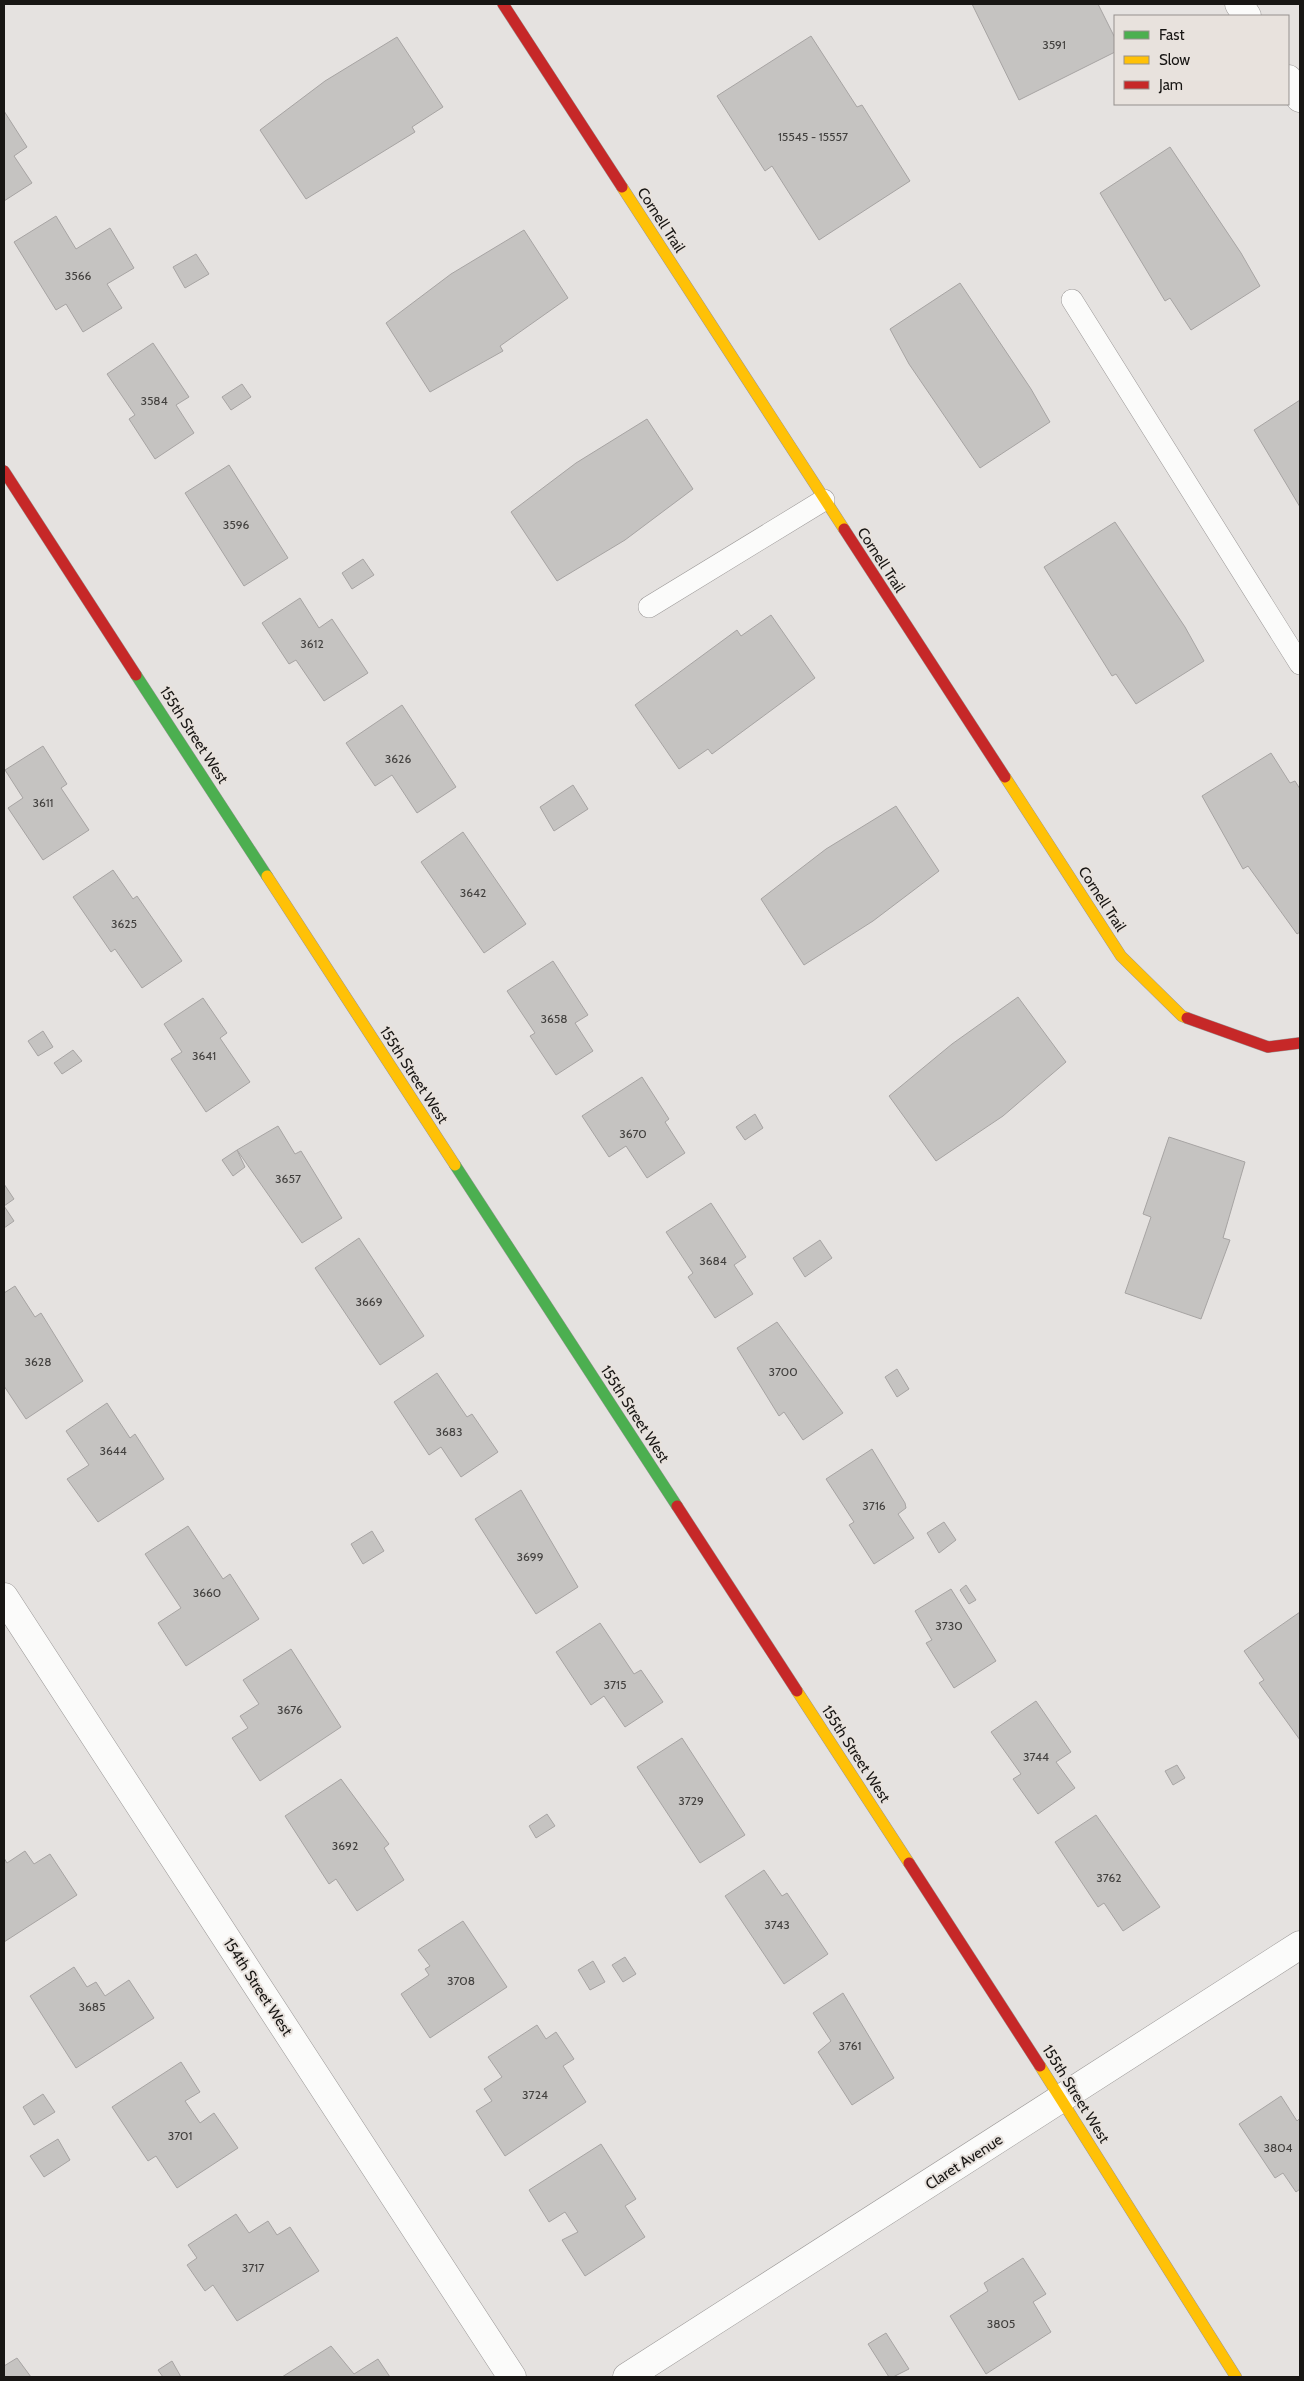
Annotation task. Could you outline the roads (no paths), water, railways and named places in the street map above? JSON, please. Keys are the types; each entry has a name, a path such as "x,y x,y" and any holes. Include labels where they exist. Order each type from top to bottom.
{"street":[{"name":"Cornell Trail","path":"504,4 1121,956 1182,1016 1268,1047 1300,1043"},
{"path":"1239,4 1246,15"},
{"path":"1289,81 1300,98"},
{"name":"155th Street West","path":"4,471 1062,2099 1236,2377"},
{"name":"154th Street West","path":"4,1597 512,2377"},
{"name":"Claret Avenue","path":"628,2377 1300,1945"}],"lane":[{"path":"1072,300 1300,664"},
{"path":"649,607 824,500"}]}
